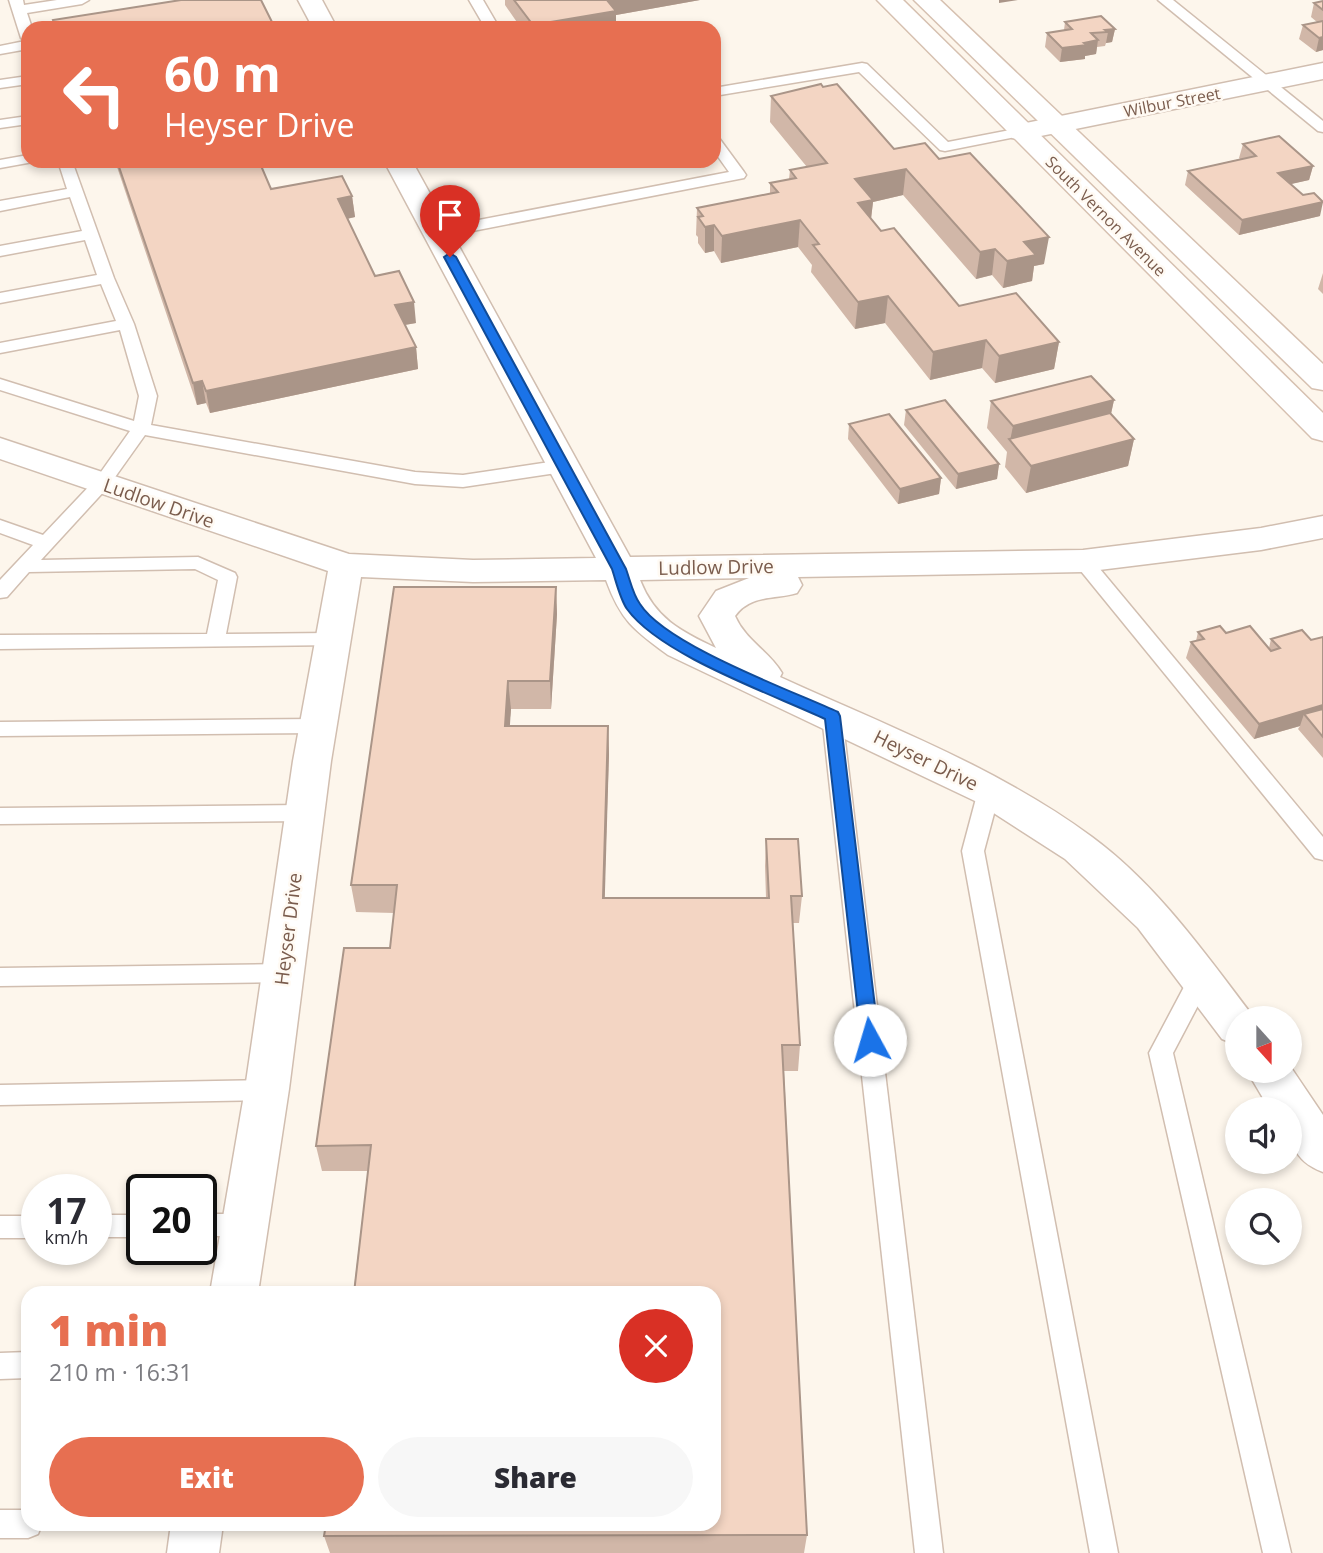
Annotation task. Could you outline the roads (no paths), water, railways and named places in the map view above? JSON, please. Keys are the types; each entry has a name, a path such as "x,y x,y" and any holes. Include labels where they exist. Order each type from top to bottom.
{"street":[{"path":"310,0 321,21"},
{"name":"South Vernon Avenue","path":"889,0 1323,431"},
{"name":"South Vernon Avenue","path":"926,0 1323,381"},
{"name":"Wilbur Street","path":"1021,132 1323,71"},
{"name":"Heyser Drive","path":"402,168 619,569 633,606 651,625 681,646 989,791 1079,848 1153,917 1225,1010"},
{"name":"Ludlow Drive","path":"0,448 346,565 473,572 1083,561 1261,539 1323,527"},
{"path":"818,710 739,654 725,635 717,616 723,603 740,592 763,586 842,584 904,564"},
{"name":"Heyser Drive","path":"235,1286 267,1090 303,813 346,565"},
{"path":"1277,1083 1323,1152"},
{"path":"193,1553 196,1531"}],"lane":[{"path":"17,10 82,0"},
{"path":"476,0 488,21"},
{"path":"1166,0 1323,128"},
{"path":"0,50 21,46"},
{"path":"721,91 863,67 945,147 1021,132"},
{"path":"0,84 21,81"},
{"path":"0,124 21,121"},
{"path":"437,233 739,175 721,151"},
{"path":"0,164 21,160"},
{"path":"0,592 102,483 141,429 148,396 126,324 106,278 67,168"},
{"path":"0,206 74,192"},
{"path":"0,251 90,234"},
{"path":"0,298 106,278"},
{"path":"0,348 126,324"},
{"path":"0,384 141,429 415,478 463,481 563,466"},
{"path":"0,526 46,542"},
{"path":"1083,561 1323,852"},
{"path":"24,566 198,563 228,577 215,641"},
{"path":"0,642 331,640"},
{"path":"818,710 929,1553"},
{"path":"0,729 318,726"},
{"path":"989,791 974,850 1104,1553"},
{"path":"0,816 303,813"},
{"path":"0,977 283,972"},
{"path":"1201,977 1161,1053 1277,1553"},
{"path":"0,1095 267,1090"},
{"path":"217,1225 244,1225"},
{"path":"0,1227 21,1227"},
{"path":"0,1366 21,1365"},
{"path":"0,1524 21,1524"}]}
